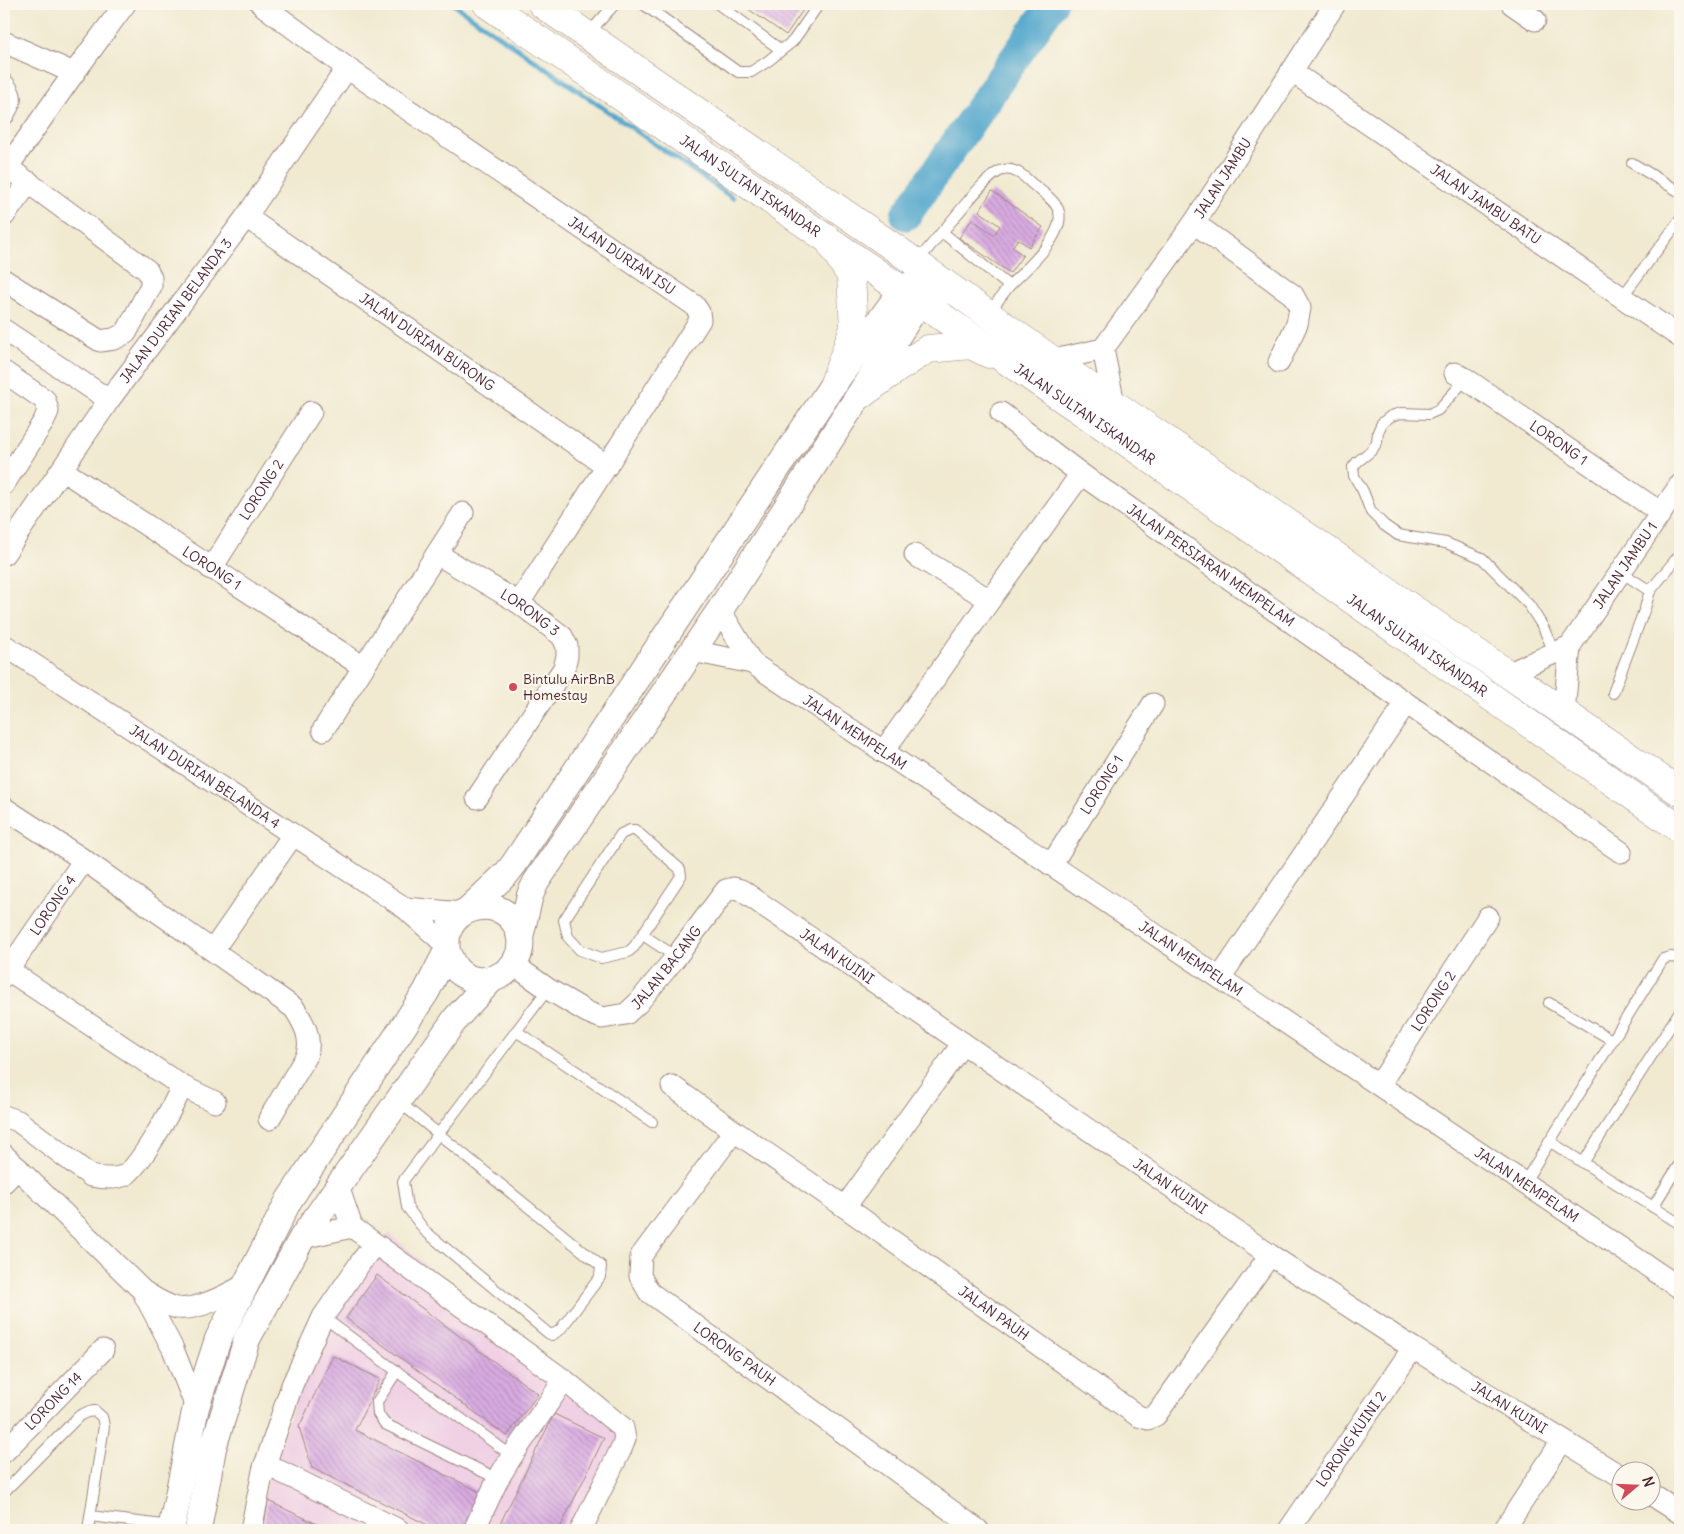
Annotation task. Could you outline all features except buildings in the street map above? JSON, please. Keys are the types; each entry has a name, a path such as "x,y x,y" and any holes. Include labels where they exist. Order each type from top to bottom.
{"main road":[{"name":"JALAN SULTAN ISKANDAR","path":"487,4 827,238 912,277 1013,365 1112,432 1680,829"},
{"path":"542,4 587,35 912,277 958,293 1114,404 1680,792"},
{"path":"827,238 851,276 854,328 834,383"},
{"path":"861,395 928,349 971,345 1013,365"}],"street":[{"path":"4,280 100,341 114,340 126,333 151,286 146,270 29,182 5,170 125,4"},
{"name":"JALAN DURIAN ISU","path":"260,4 347,68 694,305 699,312 700,320 519,603"},
{"name":"JALAN JAMBU","path":"1103,349 1194,223 1335,4"},
{"path":"1512,4 1535,20"},
{"path":"4,42 74,73"},
{"name":"JALAN DURIAN BELANDA 3","path":"4,554 109,400 246,217 347,68"},
{"name":"JALAN JAMBU BATU","path":"1291,71 1680,337"},
{"path":"4,85 10,93 11,102 4,114"},
{"path":"4,216 29,182"},
{"name":"JALAN DURIAN BURONG","path":"246,217 607,466"},
{"path":"1194,223 1293,295 1300,308 1297,324 1278,362"},
{"path":"912,277 861,395 720,610 536,882 530,895 520,937 518,956 514,965 500,977 491,980 479,980 468,977 458,971 451,962 447,948 448,932 454,921 507,873 514,864 834,383 912,277"},
{"path":"4,330 109,400"},
{"path":"1054,360 1103,349 1114,404"},
{"path":"4,372 45,400 48,411 44,421 4,484"},
{"name":"LORONG 1","path":"1461,376 1661,513"},
{"name":"LORONG 2","path":"211,568 312,412"},
{"name":"JALAN PERSIARAN MEMPELAM","path":"1001,413 1081,474 1621,852"},
{"name":"LORONG 1","path":"62,470 362,666"},
{"path":"883,752 1081,474"},
{"name":"JALAN JAMBU 1","path":"1562,649 1621,572 1680,485"},
{"path":"323,730 362,666 463,513"},
{"name":"LORONG 3","path":"437,554 519,603 562,636 567,646 564,668 477,798"},
{"path":"915,555 990,600"},
{"name":"JALAN MEMPELAM","path":"720,610 752,663 1680,1288"},
{"name":"JALAN DURIAN BELANDA 4","path":"4,645 404,908 447,948"},
{"path":"1508,674 1562,649 1564,713"},
{"path":"692,651 752,663"},
{"path":"1220,978 1406,703"},
{"name":"LORONG 1","path":"1051,865 1154,704"},
{"path":"4,808 84,860 294,1008 305,1025 310,1048 269,1119"},
{"path":"214,950 293,835"},
{"name":"LORONG 4","path":"6,973 84,860"},
{"name":"JALAN KUINI","path":"726,890 734,888 742,890 1270,1255 1412,1348 1612,1471"},
{"name":"JALAN BACANG","path":"514,965 548,989 587,1012 602,1018 626,1014 638,1003 676,958 726,890"},
{"path":"404,908 466,911 479,906 490,907 501,911 510,918 520,937"},
{"name":"LORONG 2","path":"1379,1085 1488,918"},
{"path":"172,1528 196,1407 218,1339 289,1200 426,992 447,948"},
{"path":"6,973 182,1086 215,1102"},
{"path":"198,1530 213,1448 247,1339 302,1238 456,1018 491,980"},
{"path":"845,1207 963,1043"},
{"path":"4,1116 18,1122 91,1176 105,1178 125,1175 136,1165 174,1104 182,1086"},
{"name":"JALAN PAUH","path":"672,1086 1138,1416 1148,1419 1156,1415 1270,1255"},
{"name":"LORONG PAUH","path":"734,1131 641,1256 640,1276 649,1292 978,1530"},
{"path":"8,1168 142,1291 160,1303 179,1308 194,1306 219,1298 244,1286"},
{"path":"338,1186 352,1227 564,1380 623,1428 625,1433 621,1449 582,1530"},
{"path":"302,1238 352,1227"},
{"path":"251,1530 265,1464 292,1385 323,1317 363,1258 375,1244"},
{"path":"142,1291 173,1349 196,1407"},
{"name":"LORONG KUINI 2","path":"1289,1530 1412,1348"},
{"name":"LORONG 14","path":"4,1452 102,1350"},
{"path":"474,1530 498,1479 564,1380"},
{"path":"1504,1530 1562,1441"},
{"path":"265,1464 399,1530"},
{"path":"1662,1501 1680,1513"}],"lane":[{"path":"587,35 615,4"},
{"path":"643,4 738,72 751,72 793,41 819,4"},
{"path":"718,4 781,50"},
{"path":"1632,163 1678,187"},
{"path":"912,277 942,232 983,184 993,175 1008,168 1024,176 1054,204 1059,213 1058,225 1048,246 1009,286 987,314"},
{"path":"1622,298 1680,220"},
{"path":"942,232 1009,286"},
{"path":"1461,376 1438,410 1429,414 1401,413 1390,416 1382,423 1378,432 1377,442 1372,450 1357,462 1353,468 1354,476 1371,512 1398,535 1446,543 1482,558 1529,604 1542,627 1562,649"},
{"path":"1613,693 1650,592 1677,558 1680,557"},
{"path":"1621,572 1650,592"},
{"path":"630,830 636,830 680,869 681,876 643,935 634,948 628,952 601,958 580,950 568,938 564,920 621,834 630,830"},
{"path":"643,935 676,958"},
{"path":"1524,1182 1663,959 1670,956 1680,958"},
{"path":"397,1100 438,1134 601,1266 600,1277 555,1334 548,1333 425,1231 407,1207 403,1181 438,1134 548,989"},
{"path":"1549,1002 1612,1040"},
{"path":"1583,1163 1680,1011"},
{"path":"516,1031 652,1122"},
{"path":"1549,1141 1680,1224"},
{"path":"1653,1207 1680,1163"},
{"path":"323,1317 512,1456"},
{"path":"397,1371 377,1402 378,1414 385,1424 498,1479"},
{"path":"4,1492 79,1416 95,1411 102,1417 104,1426 88,1530"},
{"path":"90,1516 172,1528"}],"shaded area":[{"path":"389,1233 625,1439 580,1530 252,1530 323,1317"}],"waterway":[{"path":"453,4 733,198"},
{"path":"906,215 1052,4"}],"place":[{"name":"Bintulu AirBnB Homestay","path":"513,687"}]}
